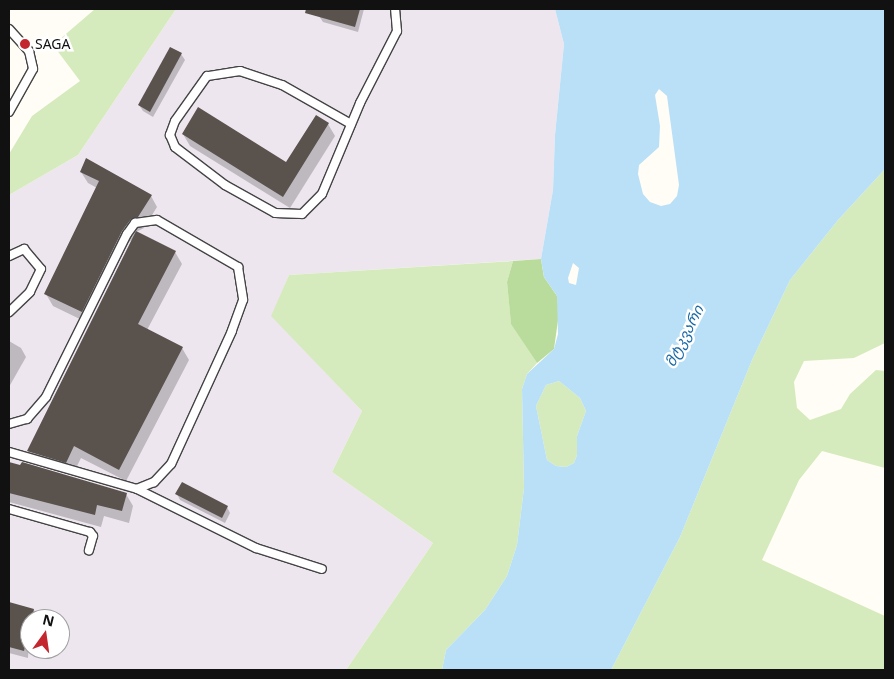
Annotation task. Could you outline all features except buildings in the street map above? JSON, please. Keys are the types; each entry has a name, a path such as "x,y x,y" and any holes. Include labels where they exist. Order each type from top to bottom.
{"lane":[{"path":"351,124 282,85 240,71 207,76 174,121 170,135 175,148 225,186 275,214 302,214 322,194 351,124 397,31 395,9"},
{"path":"9,29 29,51 33,69 9,112"},
{"path":"9,424 26,419 46,397 135,223 157,220 238,268 242,300 232,331 171,464 154,482 137,488"},
{"path":"9,256 24,249 41,269 30,292 9,312"},
{"path":"9,452 137,488 256,548 322,569"},
{"path":"9,510 90,532 93,536 89,550"}],"shaded area":[{"path":"176,9 555,9 564,44 555,135 553,190 541,259 289,275 272,316 362,411 332,472 433,543 346,670 9,670 9,195 78,155"}],"green space":[{"path":"95,9 176,9 78,155 9,195 9,154 32,116 80,81 53,45"},
{"path":"885,169 885,343 854,358 804,361 794,382 797,408 810,420 841,409 850,394 876,370 885,371 885,468 822,451 799,480 762,560 885,616 885,670 611,670 680,537 752,360 790,280 838,220"},
{"path":"541,259 544,277 557,296 559,313 554,349 537,363 511,324 507,282 513,261"},
{"path":"513,261 507,282 511,323 537,363 527,374 522,389 524,488 517,545 507,576 485,610 446,650 442,670 346,670 433,543 332,472 362,411 271,316 289,275"},
{"path":"559,381 580,398 586,411 577,436 577,455 574,463 566,467 556,466 547,460 536,406 546,385"}],"water":[{"name":"მტკვარი","path":"555,9 885,9 885,169 838,220 790,280 752,360 680,537 611,670 442,670 446,650 485,610 507,576 517,545 524,488 522,389 527,374 554,349 558,334 557,296 544,277 541,259 553,190 555,135 564,44","holes":["659,89 667,96 679,185 677,196 670,204 661,206 650,202 643,194 638,174 639,165 659,147 660,126 655,95","573,263 579,268 576,285 569,283 568,278","559,381 580,398 586,411 577,436 577,455 574,463 566,467 556,466 547,460 536,406 546,385"]}],"place":[{"name":"SAGA","path":"25,44"}]}
